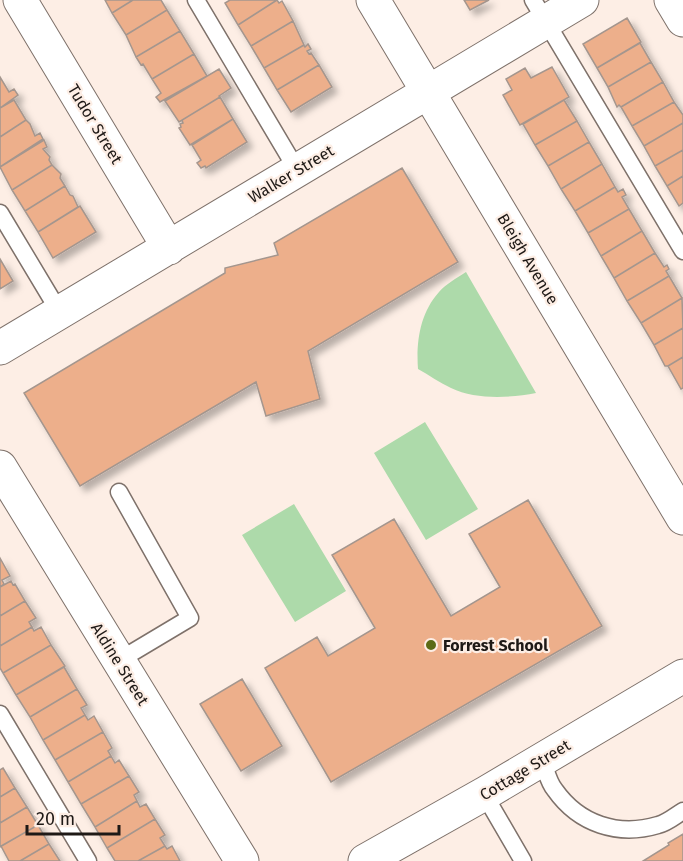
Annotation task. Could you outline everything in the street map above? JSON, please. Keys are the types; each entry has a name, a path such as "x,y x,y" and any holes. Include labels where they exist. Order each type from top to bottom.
{"street":[{"name":"Tudor Street","path":"20,0 169,248"},
{"name":"Bleigh Avenue","path":"373,0 683,518"},
{"name":"Walker Street","path":"0,348 428,92 539,11 582,0"},
{"path":"671,0 683,20"},
{"name":"Aldine Street","path":"0,467 242,861"},
{"name":"Cottage Street","path":"365,861 484,794 683,676"}],"lane":[{"path":"196,0 297,170"},
{"path":"539,11 683,250"},
{"path":"0,213 60,313"},
{"path":"118,661 190,618 119,492"},
{"path":"0,714 88,861"},
{"path":"542,760 553,788 573,811 600,826 630,831 661,825 683,812"},
{"path":"484,794 523,861"}],"green space":[{"path":"466,272 536,393 504,397 471,395 451,388 418,369 419,338 427,309 442,289"},
{"path":"425,422 478,509 426,540 374,453"},
{"path":"294,504 346,591 295,622 242,535"}],"building":[{"path":"105,0 133,0 112,13"},
{"path":"133,0 161,0 167,10 126,35 112,13"},
{"path":"230,0 277,0 238,25 225,3"},
{"path":"277,0 279,3 282,1 293,21 251,46 238,25"},
{"path":"464,0 489,0 470,10"},
{"path":"167,10 180,31 136,57 126,35"},
{"path":"627,18 641,42 597,68 583,44"},
{"path":"293,21 304,45 264,68 251,46"},
{"path":"180,31 194,54 152,79 136,57"},
{"path":"640,43 651,62 608,87 597,68"},
{"path":"308,44 311,49 307,51 319,65 277,90 264,68"},
{"path":"194,54 207,76 160,102 156,97 161,93 152,79"},
{"path":"651,62 663,82 621,107 619,105 617,107 608,87"},
{"path":"319,65 332,87 291,112 277,90"},
{"path":"552,67 569,97 520,125 503,95 512,90 506,79 525,68 531,78"},
{"path":"219,69 231,88 179,122 165,101"},
{"path":"0,77 9,92 14,89 18,95 0,108"},
{"path":"663,82 674,102 632,126 621,107"},
{"path":"220,97 233,119 190,145 179,128 183,123 182,120"},
{"path":"14,100 26,120 0,137 0,108"},
{"path":"564,100 577,121 535,145 523,124"},
{"path":"674,102 683,115 683,123 644,146 632,126"},
{"path":"233,119 247,142 206,168 205,166 201,168 197,163 201,160 192,145"},
{"path":"26,120 35,136 40,133 43,139 0,167 0,137"},
{"path":"577,121 589,142 548,166 535,145"},
{"path":"683,123 683,150 655,166 644,146"},
{"path":"44,140 47,147 43,149 50,157 52,165 12,190 0,167"},
{"path":"589,142 602,164 561,189 548,166"},
{"path":"683,150 683,176 667,186 655,166"},
{"path":"602,164 615,187 575,211 561,189"},
{"path":"52,165 61,174 60,178 65,186 25,211 12,190"},
{"path":"402,168 458,262 308,351 320,399 266,416 256,382 80,486 24,393 225,273 225,268 278,255 274,243"},
{"path":"683,176 683,203 679,206 667,186"},
{"path":"65,186 78,207 38,232 25,211"},
{"path":"615,187 618,192 623,189 626,195 622,197 629,209 588,233 575,211"},
{"path":"80,206 96,232 53,258 38,232"},
{"path":"629,209 642,231 601,256 588,233"},
{"path":"642,231 655,253 614,278 601,256"},
{"path":"655,253 664,267 667,265 669,269 666,271 669,276 627,301 614,278"},
{"path":"0,259 13,281 0,289"},
{"path":"669,276 682,298 641,323 627,301"},
{"path":"682,298 683,328 654,345 641,323"},
{"path":"683,328 683,357 665,366 654,345"},
{"path":"683,357 683,388 681,389 668,366"},
{"path":"528,500 602,626 331,782 265,668 317,637 328,656 375,628 332,555 394,519 451,616 500,587 469,534"},
{"path":"0,558 10,576 2,580 4,584 0,587"},
{"path":"11,581 25,601 0,616 0,587"},
{"path":"25,601 36,618 29,622 32,627 0,646 0,616"},
{"path":"32,627 34,631 41,627 51,645 3,673 0,668 0,646"},
{"path":"51,645 65,666 16,695 3,673"},
{"path":"64,667 77,689 30,717 16,695"},
{"path":"242,679 282,746 241,771 200,704"},
{"path":"77,689 87,705 81,708 85,715 43,740 30,717"},
{"path":"85,715 88,720 94,716 103,732 55,760 43,740"},
{"path":"103,732 112,748 108,751 111,756 68,782 55,760"},
{"path":"111,756 115,763 119,760 129,776 81,804 68,782"},
{"path":"3,768 15,788 0,797 0,770"},
{"path":"129,776 139,792 134,795 137,801 95,827 81,804"},
{"path":"15,788 27,807 0,823 0,797"},
{"path":"137,801 140,807 146,804 155,819 107,848 95,827"},
{"path":"27,807 38,825 0,847 0,823"},
{"path":"155,819 165,835 160,838 165,846 138,861 115,861 107,848"},
{"path":"38,825 49,844 20,861 9,861 1,846"},
{"path":"683,834 683,861 643,861 669,845 668,843"},
{"path":"49,844 60,861 20,861"},
{"path":"165,846 167,849 172,846 180,861 138,861"}],"place":[{"name":"Forrest School","path":"431,645"}]}
